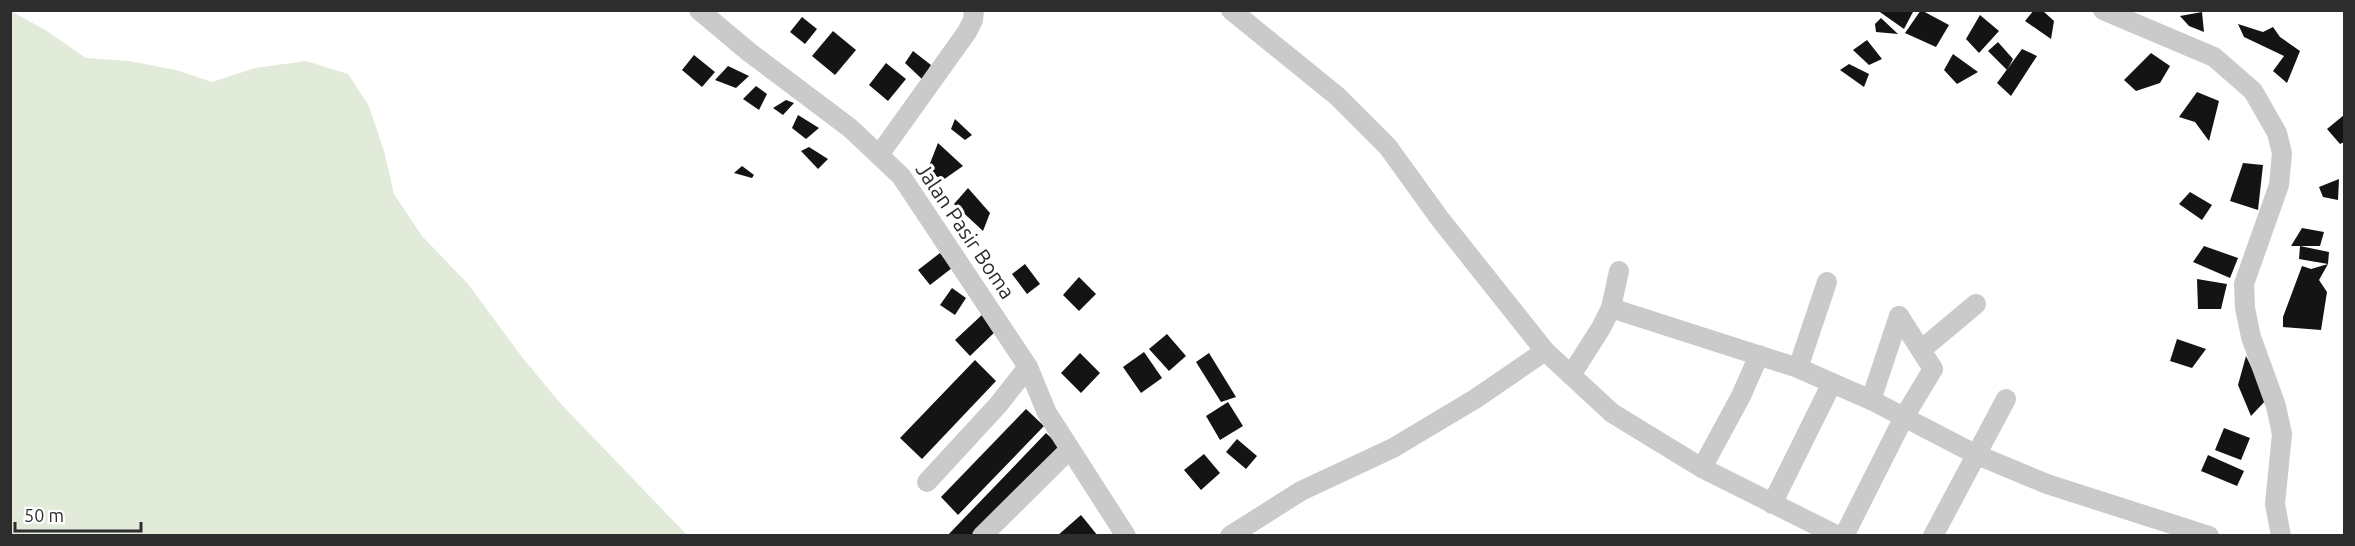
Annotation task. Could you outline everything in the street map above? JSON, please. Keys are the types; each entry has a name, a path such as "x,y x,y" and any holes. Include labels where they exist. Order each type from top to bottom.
{"street":[{"name":"Jalan Pasir Boma","path":"699,10 748,52 850,128 901,176 1028,367 1047,413 1126,536"},
{"path":"879,155 967,32 973,20 974,10"},
{"path":"1231,10 1337,96 1388,147 1440,219 1545,351 1612,413 1702,468 1838,536"},
{"path":"2103,10 2214,57 2253,91 2277,133 2282,153 2279,184 2244,284 2245,308 2251,337 2276,406 2282,434 2275,504 2281,536"},
{"path":"1571,375 1611,308 1619,271"},
{"path":"1798,368 1827,282"},
{"path":"1922,350 1976,304"},
{"path":"1611,308 1798,368 1871,400 1975,454 2047,484 2209,536"},
{"path":"1844,536 1904,417 1933,369 1899,316 1871,400"},
{"path":"1230,536 1301,491 1393,448 1475,399 1545,351"},
{"path":"1702,468 1741,396 1759,355"},
{"path":"927,482 998,405 1028,367"},
{"path":"1772,504 1832,383"},
{"path":"1933,536 2006,399"},
{"path":"982,536 1069,450"}],"green space":[{"path":"11,11 47,31 86,58 129,61 176,70 212,82 255,68 306,61 348,74 369,106 384,151 394,194 422,236 468,284 522,357 561,404 687,535 11,535"}],"building":[{"path":"1877,10 1914,10 1904,29"},
{"path":"1921,10 1949,25 1936,47 1905,33"},
{"path":"2034,10 2042,10 2054,21 2051,39 2025,21"},
{"path":"2202,12 2204,32 2189,26 2180,16"},
{"path":"1980,15 1999,31 1979,53 1966,39"},
{"path":"802,17 817,29 805,44 790,32"},
{"path":"1881,18 1898,34 1876,32 1875,24"},
{"path":"2238,24 2263,32 2273,27 2280,37 2300,51 2287,83 2273,71 2284,56 2244,37"},
{"path":"833,31 856,50 835,75 812,56"},
{"path":"1867,40 1882,59 1869,65 1853,50"},
{"path":"1998,42 2013,59 2007,70 1988,51"},
{"path":"2022,49 2037,56 2011,96 1997,83"},
{"path":"913,51 931,65 923,80 905,63"},
{"path":"2151,53 2170,66 2160,83 2136,91 2124,80"},
{"path":"1953,54 1978,72 1957,84 1944,70"},
{"path":"694,55 715,72 702,87 682,70"},
{"path":"886,63 906,79 888,101 869,85"},
{"path":"1849,64 1869,74 1864,87 1840,70"},
{"path":"728,66 749,76 736,88 715,80"},
{"path":"756,86 767,94 759,110 743,99"},
{"path":"2197,92 2219,101 2209,141 2195,122 2179,117"},
{"path":"786,100 794,103 783,115 773,108"},
{"path":"798,115 819,128 806,139 792,128"},
{"path":"2344,115 2344,142 2340,144 2327,129"},
{"path":"955,119 972,135 965,140 951,129"},
{"path":"938,143 963,166 943,180 927,171"},
{"path":"809,147 828,159 818,169 801,151"},
{"path":"2243,163 2263,165 2258,210 2230,201"},
{"path":"742,166 754,175 752,178 734,173"},
{"path":"2339,179 2338,200 2323,197 2319,187"},
{"path":"968,188 990,213 983,231 954,204"},
{"path":"2190,192 2212,205 2202,220 2179,204"},
{"path":"2302,228 2324,232 2320,246 2291,246"},
{"path":"2204,246 2238,258 2230,278 2193,262"},
{"path":"2300,246 2329,252 2328,264 2299,259"},
{"path":"940,253 952,268 930,285 918,270"},
{"path":"1025,264 1040,284 1027,294 1012,274"},
{"path":"2328,264 2319,280 2327,292 2321,330 2283,327 2283,317 2302,266 2311,269"},
{"path":"1079,277 1096,294 1079,311 1063,295"},
{"path":"2197,279 2227,284 2221,309 2198,309"},
{"path":"952,288 966,298 955,315 940,305"},
{"path":"984,313 998,329 970,356 955,340"},
{"path":"1167,334 1186,356 1169,371 1149,349"},
{"path":"2177,339 2206,349 2192,368 2170,361"},
{"path":"1144,352 1162,378 1141,393 1123,367"},
{"path":"1080,353 1100,373 1081,393 1061,373"},
{"path":"1209,353 1236,397 1221,402 1196,362"},
{"path":"2246,356 2267,399 2251,416 2238,385"},
{"path":"975,360 996,381 922,459 900,438"},
{"path":"1228,402 1243,426 1220,440 1206,416"},
{"path":"1026,409 1044,426 958,515 941,497"},
{"path":"2224,428 2250,438 2241,460 2215,450"},
{"path":"1046,433 1063,449 980,536 947,536"},
{"path":"1237,439 1257,456 1246,469 1226,452"},
{"path":"1204,454 1220,473 1201,490 1184,470"},
{"path":"2208,455 2244,471 2237,486 2201,471"},
{"path":"1081,515 1098,536 1057,536"}]}
